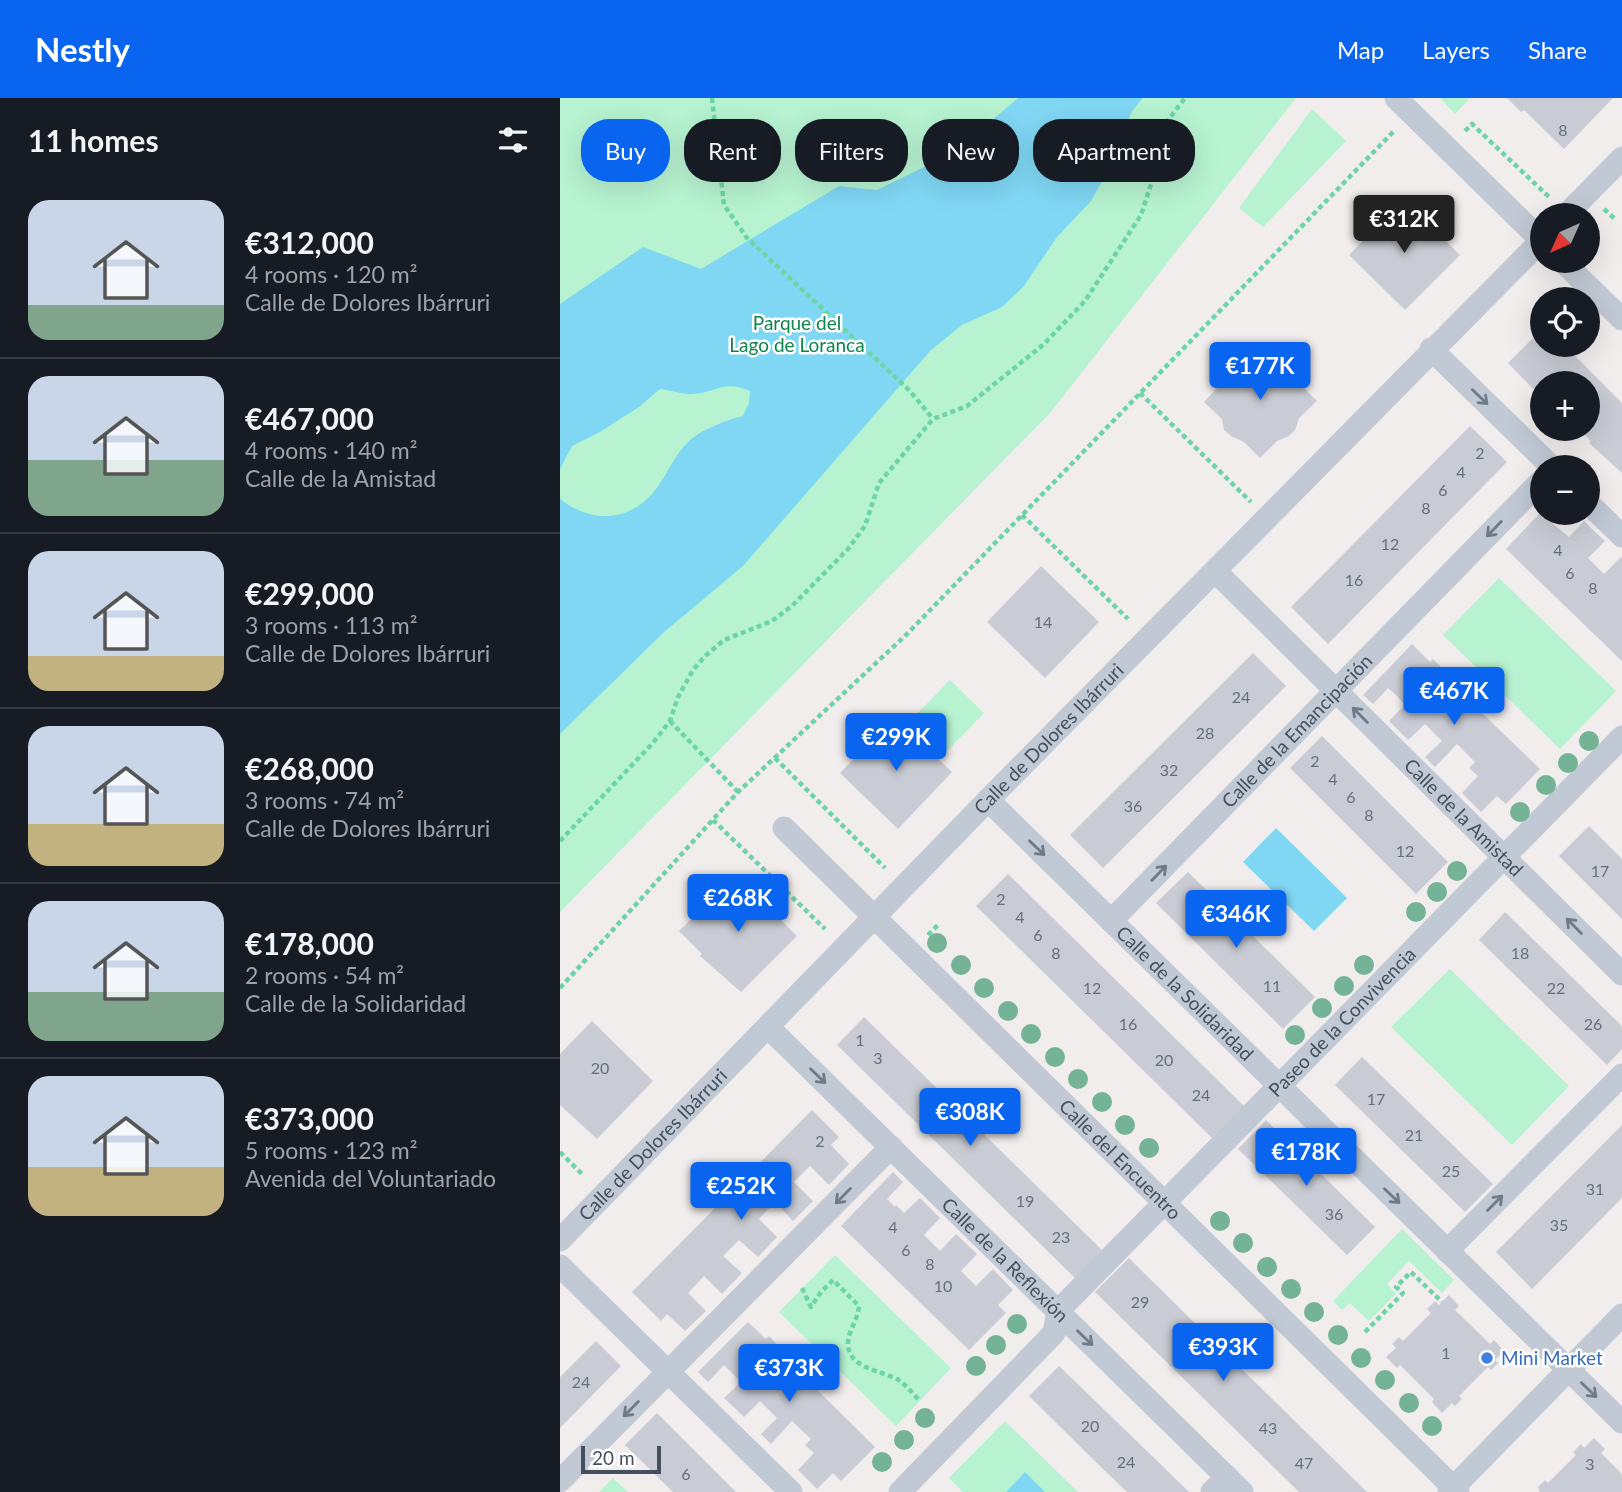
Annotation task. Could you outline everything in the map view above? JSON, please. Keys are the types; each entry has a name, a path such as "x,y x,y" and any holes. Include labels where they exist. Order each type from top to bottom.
{"street":[{"path":"1396,98 1530,228"},
{"path":"1578,203 1622,158"},
{"name":"Calle de Dolores Ibárruri","path":"560,1240 988,800 1530,252"},
{"path":"1574,273 1622,319"},
{"path":"1432,349 1540,455"},
{"name":"Calle de la Emancipación","path":"1111,921 1530,492"},
{"path":"1600,515 1622,536"},
{"name":"Calle de la Amistad","path":"1215,571 1622,974"},
{"name":"Paseo de la Convivencia","path":"900,1492 1054,1333 1058,1311 1622,737"},
{"name":"Calle de la Solidaridad","path":"988,800 1622,1422"},
{"name":"Calle del Encuentro","path":"783,828 1453,1491"},
{"name":"Calle de la Reflexión","path":"769,1028 1058,1311 1227,1487"},
{"path":"1447,1251 1622,1075"},
{"path":"560,1481 891,1147"},
{"path":"560,1266 791,1492"},
{"path":"1453,1491 1622,1315"}],"path":[{"path":"712,98 724,205 747,238 910,390 933,419"},
{"path":"560,841 652,744 670,721 678,697 693,670 705,656 724,640 772,621 792,606 848,549 864,526 879,483 933,419 967,406 1043,345 1085,302 1142,215 1166,123 1185,98"},
{"path":"1448,149 1472,124 1548,198 1555,191"},
{"path":"560,988 738,792 906,635 1396,130"},
{"path":"1140,393 1252,503 1256,499"},
{"path":"1022,515 1128,619"},
{"path":"670,721 738,792"},
{"path":"775,758 885,868"},
{"path":"713,820 825,929"},
{"path":"560,1152 584,1176"},
{"path":"1365,1332 1403,1293 1396,1287 1411,1272 1442,1302"},
{"path":"802,1288 811,1307 833,1280 845,1291 859,1306 858,1319 851,1330 848,1344 852,1355 867,1369 898,1379 920,1401"}],"green space":[{"name":"Parque del Lago de Loranca","path":"560,98 1296,98 1051,412 560,912"},
{"path":"1440,98 1470,98 1455,114"},
{"path":"1312,109 1346,141 1263,227 1239,208"},
{"path":"1499,578 1616,691 1560,749 1443,635"},
{"path":"950,680 984,713 948,750 914,717"},
{"path":"1450,969 1569,1086 1512,1145 1391,1027"},
{"path":"1402,1229 1454,1280 1442,1293 1409,1261 1387,1284 1396,1294 1369,1321 1350,1303 1342,1310 1333,1301"},
{"path":"835,1255 951,1368 896,1426 779,1312"},
{"path":"1005,1421 1078,1492 963,1492 949,1478"},
{"path":"613,1478 628,1492 599,1492"}],"water":[{"path":"1018,98 1143,98 1129,119 1033,119 1033,182 1102,182 1091,201 1057,237 1024,286 1002,307 962,325 931,350 743,566 663,633 560,734 560,499 571,507 595,515 607,516 631,510 652,494 678,453 689,441 714,426 743,416 749,403 750,391 734,386 690,394 660,389 639,407 572,446 560,469 560,304 643,247 701,269 839,186 877,190 893,182 908,182 908,175 922,168 922,182 1019,182 1019,119 994,119"},
{"path":"1276,828 1347,898 1314,931 1243,862"},
{"path":"1025,1472 1045,1492 1006,1492"}],"building":[{"path":"1507,98 1613,98 1564,149 1524,110 1521,112"},
{"path":"1404,199 1460,255 1405,310 1349,255"},
{"path":"1530,341 1530,357 1576,357 1590,371 1530,371 1530,386 1508,363"},
{"path":"1261,345 1317,401 1299,418 1295,430 1289,436 1277,441 1260,458 1244,442 1224,430 1222,419 1204,402 1219,386 1224,374 1244,361"},
{"path":"1600,381 1622,403 1622,473 1589,443 1600,441"},
{"path":"1470,426 1507,462 1328,644 1291,607"},
{"path":"1530,524 1554,525 1569,537 1580,525 1588,525 1605,541 1588,558 1604,574 1622,558 1622,661 1506,549"},
{"path":"1041,566 1099,622 1045,678 987,622"},
{"path":"1412,644 1430,662 1433,659 1451,677 1448,680 1540,769 1506,804 1497,796 1481,812 1462,793 1478,776 1469,768 1475,762 1457,744 1435,767 1425,757 1442,741 1425,724 1408,740 1389,721 1405,705 1397,696 1388,688 1373,704 1363,695"},
{"path":"1253,653 1286,686 1103,868 1070,835"},
{"path":"894,717 952,772 898,829 840,773"},
{"path":"1322,736 1448,862 1416,894 1290,768"},
{"path":"1589,826 1622,859 1622,919 1559,856"},
{"path":"1188,872 1315,997 1283,1029 1156,903"},
{"path":"1008,874 1244,1106 1212,1138 976,906"},
{"path":"736,875 797,936 741,992 700,956 702,954 679,931"},
{"path":"1505,912 1622,1026 1622,1049 1607,1065 1479,940"},
{"path":"864,1017 1102,1250 1075,1278 837,1045"},
{"path":"592,1021 653,1081 597,1139 560,1105 560,1054"},
{"path":"1362,1057 1493,1184 1465,1212 1335,1085"},
{"path":"812,1110 839,1137 831,1145 849,1164 829,1185 810,1166 794,1182 813,1201 793,1221 775,1202 759,1219 777,1237 758,1257 739,1240 723,1256 742,1273 722,1294 704,1276 688,1293 706,1311 685,1331 667,1314 661,1321 632,1292"},
{"path":"1266,1120 1375,1227 1347,1255 1238,1149"},
{"path":"1622,1125 1622,1198 1532,1289 1496,1252"},
{"path":"893,1172 903,1182 887,1199 895,1207 896,1205 904,1213 920,1198 940,1218 924,1235 940,1251 956,1234 977,1254 961,1271 976,1286 993,1269 1013,1290 998,1305 1006,1313 969,1350 841,1226"},
{"path":"1129,1258 1367,1492 1299,1492 1095,1292"},
{"path":"1449,1295 1459,1306 1455,1310 1490,1344 1494,1340 1504,1351 1495,1360 1498,1363 1491,1370 1488,1367 1459,1396 1462,1399 1455,1406 1452,1403 1442,1413 1432,1402 1434,1399 1400,1365 1397,1368 1386,1357 1396,1348 1392,1344 1399,1337 1403,1341 1431,1313 1427,1309 1435,1301 1439,1305"},
{"path":"748,1322 766,1339 769,1336 786,1354 784,1357 875,1447 841,1481 833,1473 817,1489 798,1470 814,1453 805,1445 811,1439 792,1421 771,1444 761,1434 777,1418 760,1401 744,1417 724,1398 741,1382 724,1365 708,1382 698,1372"},
{"path":"596,1341 621,1366 560,1428 560,1377"},
{"path":"1059,1366 1189,1492 1127,1492 1102,1468 1029,1396"},
{"path":"657,1413 736,1492 673,1492 625,1445"},
{"path":"1594,1438 1605,1449 1601,1453 1622,1474 1622,1492 1540,1492 1538,1487 1545,1480 1548,1483 1576,1455 1573,1452 1581,1444 1584,1448"}],"place":[{"name":"Mini Market","path":"1487,1358"}]}
